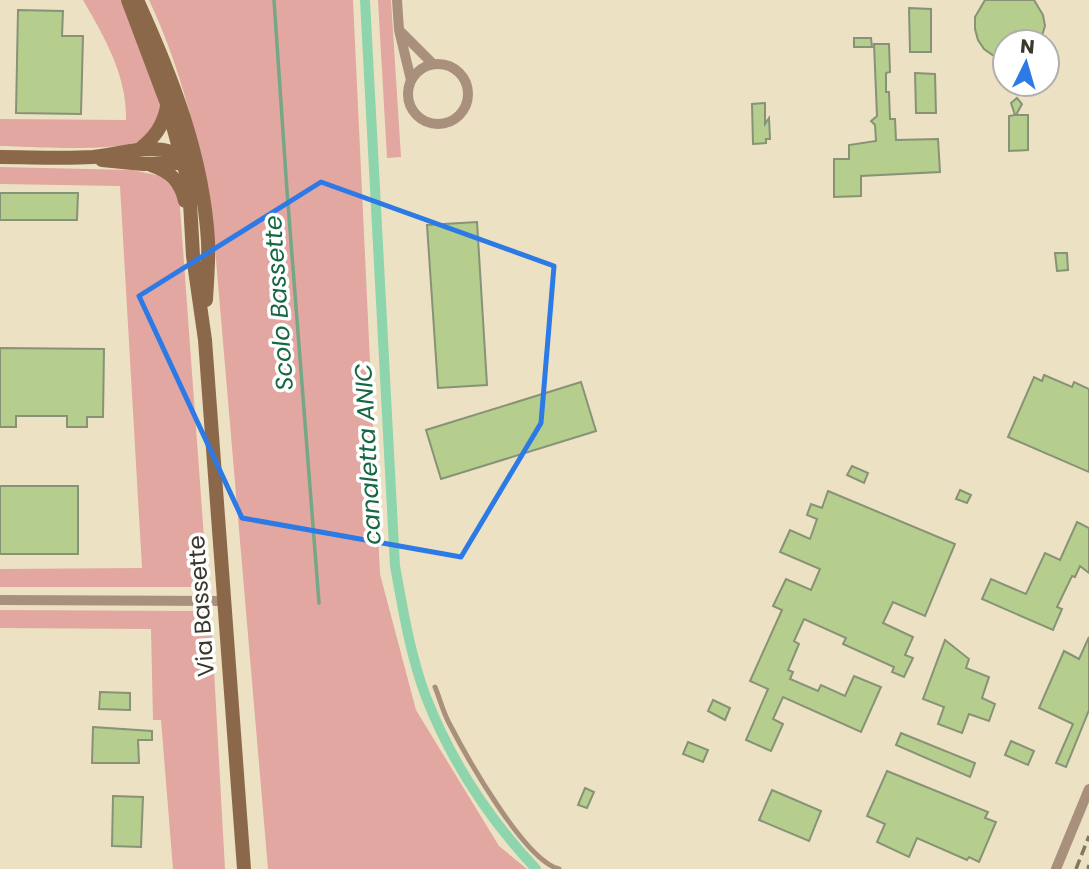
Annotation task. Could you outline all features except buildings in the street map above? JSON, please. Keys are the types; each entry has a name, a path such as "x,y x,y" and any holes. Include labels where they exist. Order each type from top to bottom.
{"main road":[{"name":"Via Bassette","path":"128,0 167,105 189,184 190,220 205,340 244,869"},
{"name":"Via Bassette","path":"137,0 183,115 198,165 208,242 205,340"},
{"name":"Via Bassette","path":"154,37 153,52 188,149 183,159"},
{"path":"142,156 159,131 167,105"},
{"path":"142,156 176,179 183,192 190,220"},
{"path":"0,157 94,157 103,160 142,156 183,159"},
{"name":"Via Bassette","path":"183,159 192,167 207,280"}],"street":[{"path":"397,0 399,30 411,80 408,99 417,115 425,121 446,122 455,118 467,101 465,82 452,68 433,64 399,30"},
{"path":"411,80 417,72 433,64"},
{"path":"0,600 223,601"},
{"path":"1056,869 1089,789"}],"lane":[{"path":"435,687 447,720 490,795 530,848 542,860 559,869"}],"highlighted area":[{"path":"321,182 554,266 541,423 461,557 242,518 139,296"}],"shaded area":[{"path":"83,0 121,0 155,79 160,106 154,126 140,141 112,147 0,146 0,119 126,120 119,73 107,43"},
{"path":"149,0 353,0 380,574 416,710 499,846 527,869 268,869 213,225 189,110 171,54"},
{"path":"378,0 391,0 401,157 387,158"},
{"path":"0,167 132,170 161,176 179,194 207,579 200,587 0,587 0,569 142,568 120,186 0,184"},
{"path":"0,610 201,611 211,616 225,869 173,869 161,720 153,720 151,629 0,628"}],"waterway":[{"name":"Scolo Bassette","path":"274,0 319,603"},
{"name":"canaletta ANIC","path":"365,0 395,566 404,615 420,681 447,744 473,789 536,869"}],"railway":[{"path":"1076,869 1089,836"},
{"path":"1088,869 1089,865"}]}
